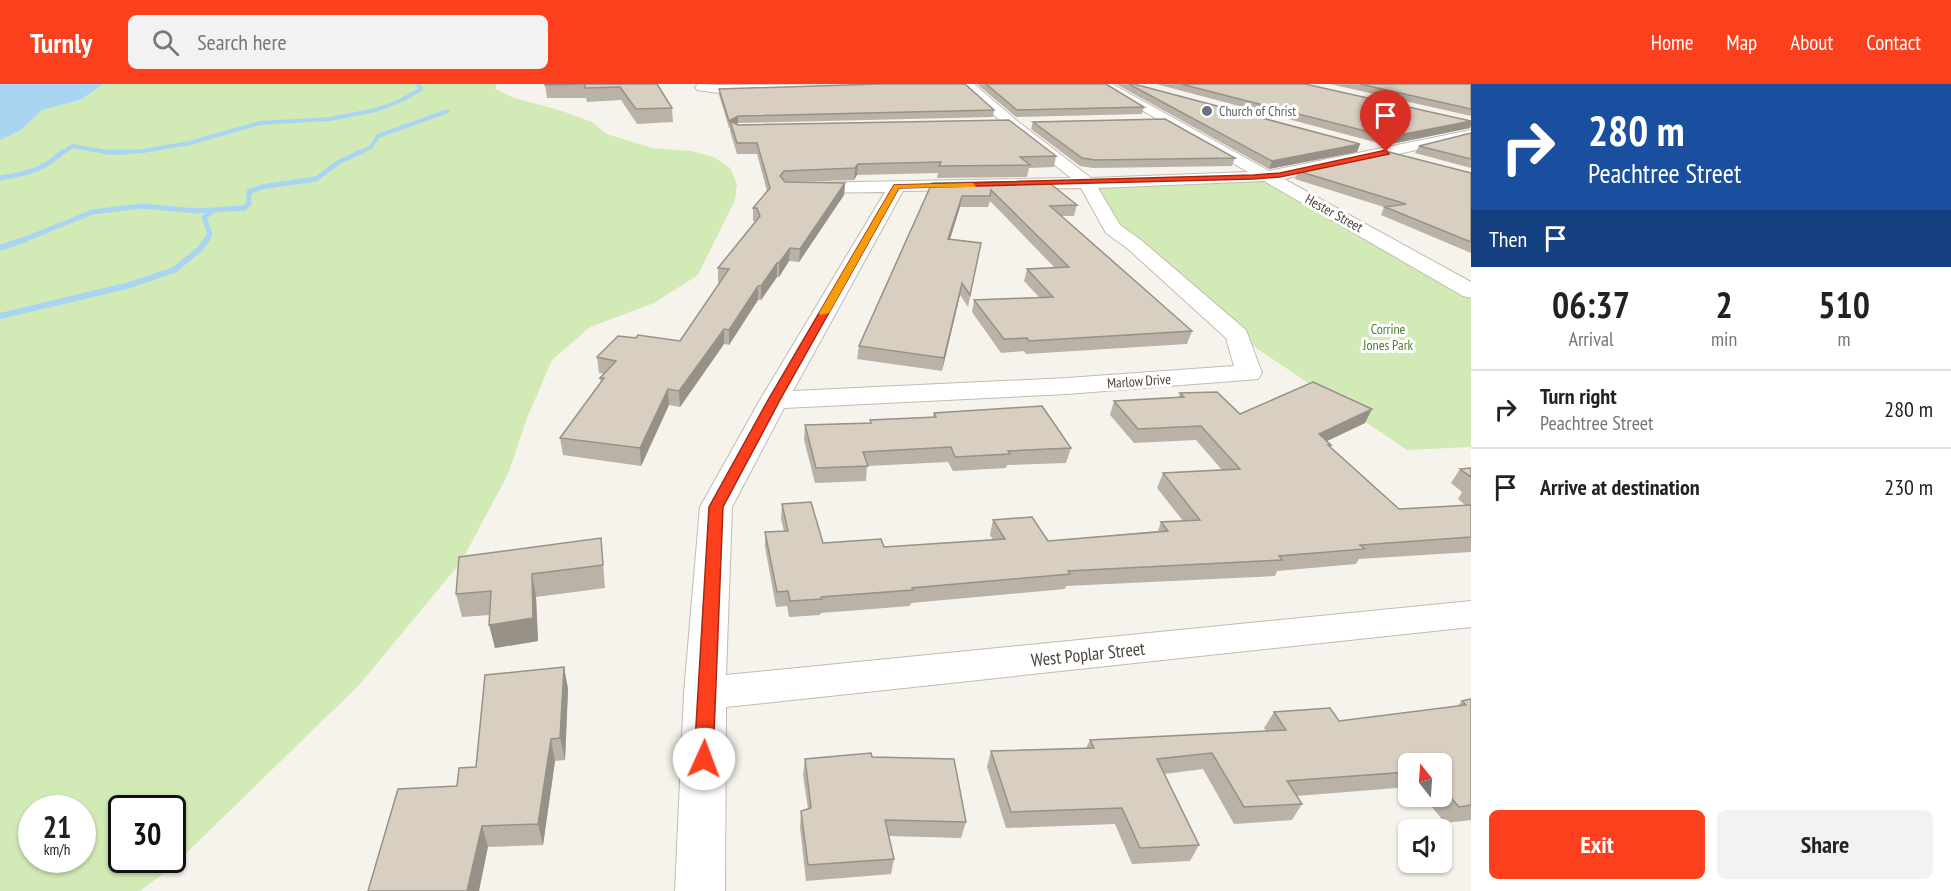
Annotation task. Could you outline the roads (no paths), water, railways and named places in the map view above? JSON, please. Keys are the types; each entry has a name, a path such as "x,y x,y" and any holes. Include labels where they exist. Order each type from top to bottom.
{"street":[{"path":"702,87 718,89 782,85 878,84"},
{"path":"967,84 1011,123 1087,183"},
{"name":"Hester Street","path":"1103,84 1471,291"},
{"path":"1134,121 1168,120"},
{"path":"987,124 1033,123"},
{"path":"790,188 1087,183 1267,176 1471,134"},
{"path":"1356,144 1418,161"},
{"name":"Marlow Drive","path":"774,400 1066,386 1249,373 1237,335 1134,244 1113,229 1087,183"},
{"path":"700,891 705,693 716,507 774,400 897,186"},
{"name":"West Poplar Street","path":"705,693 1471,615"}],"water":[{"path":"0,84 104,84 80,100 42,110 21,130 0,140"}],"waterway":[{"path":"60,154 73,146 111,153 143,151 190,143 260,123 330,119 376,110 402,100 421,89 418,84"},
{"path":"357,154 371,147 378,136 448,111"},
{"path":"0,178 34,170 62,152"},
{"path":"106,152 126,152"},
{"path":"25,239 92,212 142,206 196,211 244,208 249,204 249,192 261,187 316,179 339,162 360,152"},
{"path":"206,241 210,234 204,217 213,211"},
{"path":"0,248 25,239"},
{"path":"21,241 25,239"},
{"path":"0,316 130,285 174,270 200,249 207,239"}],"place":[{"name":"Church of Christ","path":"1207,111"}],"park label":[{"name":"Corrine Jones Park","path":"1388,338"}]}
